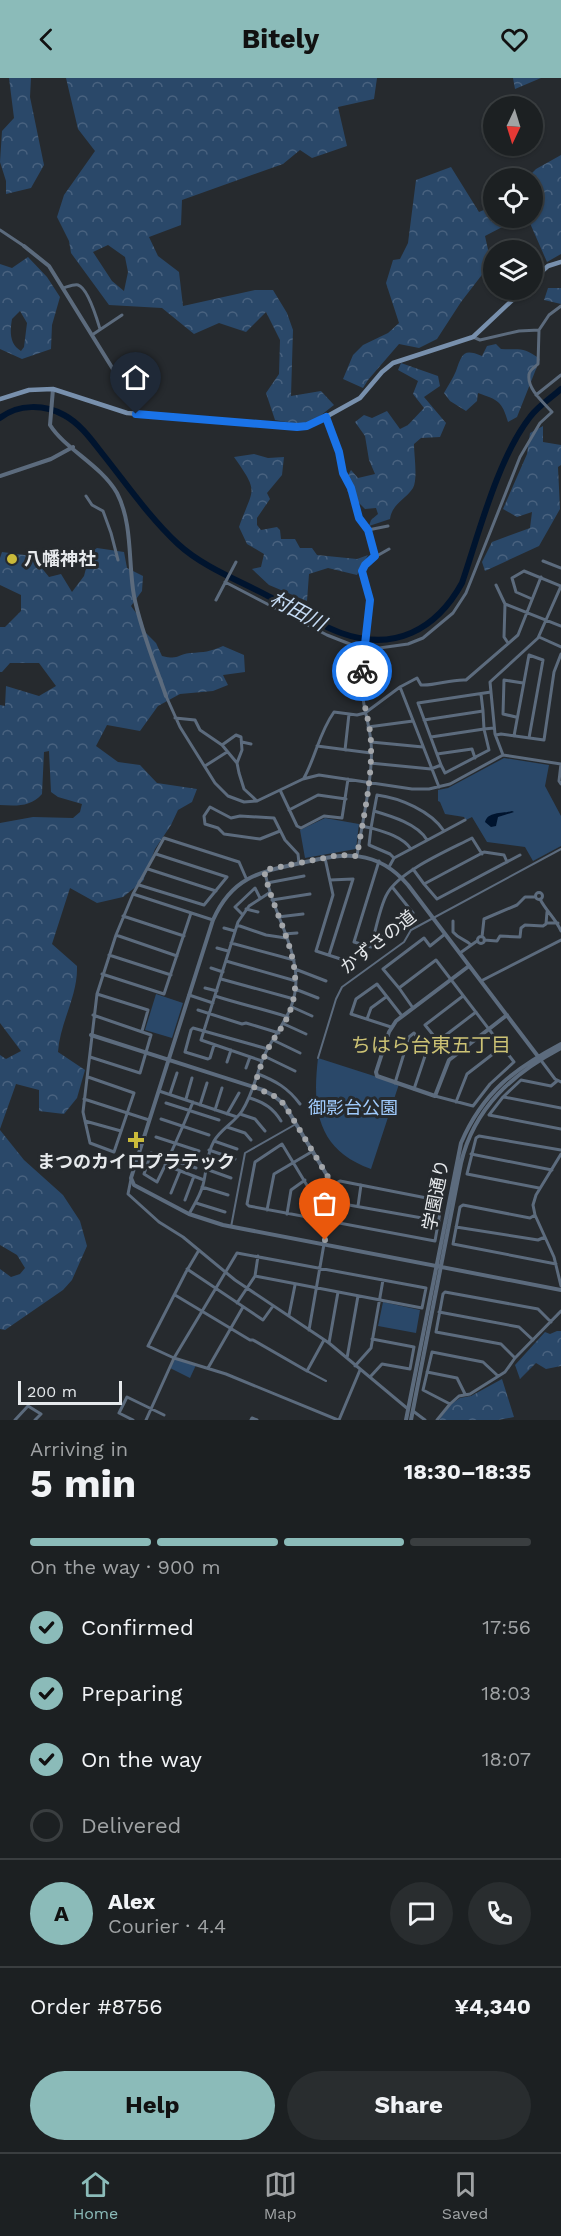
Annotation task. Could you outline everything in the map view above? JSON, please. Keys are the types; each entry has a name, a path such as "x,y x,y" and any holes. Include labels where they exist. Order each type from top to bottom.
{"main road":[{"path":"543,270 548,266 561,262"},
{"path":"0,399 29,390 53,389 109,408 136,414 307,426 360,398 390,365 473,337 512,300"}],"street":[{"path":"0,230 49,266 134,403 136,414"},
{"path":"63,288 77,285 81,287 91,302 100,329"},
{"path":"225,582 327,635 365,649 408,644 423,638 444,622 457,608 466,592 520,457 540,423 552,412 536,395 529,372 538,364 539,330 549,315 561,306"},
{"path":"92,335 122,315"},
{"path":"473,337 480,340 519,331 539,330"},
{"path":"536,395 561,375"},
{"path":"53,389 49,420 53,429 104,477 117,494 121,504 126,523 136,606 166,696 176,718 205,766 221,790 228,796 244,802 257,801 303,779 319,775 412,789 439,787 450,784 503,755 561,764 559,781 561,784"},
{"path":"326,417 359,518 368,530 375,556"},
{"path":"0,476 51,459 73,447"},
{"path":"86,496 92,505 103,511 118,560"},
{"path":"368,530 388,526"},
{"path":"357,856 371,753 361,678 370,600 362,571 375,556 389,549"},
{"path":"543,561 561,568"},
{"path":"216,600 236,562"},
{"path":"503,755 496,735 491,681 539,637 561,586 524,571 512,578 516,592 532,599"},
{"path":"303,779 334,712 365,713 400,687 417,678 420,685 434,686 457,679 466,680 518,635 540,577"},
{"path":"496,585 506,604 504,637 508,643"},
{"path":"506,604 561,626"},
{"path":"539,637 561,647"},
{"path":"496,735 544,740 554,672 561,654"},
{"path":"514,736 529,655 543,660 529,738"},
{"path":"516,717 503,714 504,680 523,683"},
{"path":"400,687 439,787"},
{"path":"481,693 484,729 489,750 445,773 418,703 481,693 491,692"},
{"path":"424,720 483,711"},
{"path":"345,750 349,714"},
{"path":"176,718 195,720 200,729 222,745 237,763 244,789 257,801"},
{"path":"368,727 413,721"},
{"path":"431,737 495,728"},
{"path":"222,745 239,735 242,750 237,763"},
{"path":"242,742 251,744"},
{"path":"371,742 423,747"},
{"path":"317,746 371,753"},
{"path":"437,754 472,749 475,758"},
{"path":"205,766 227,752"},
{"path":"370,763 432,769 441,765"},
{"path":"280,790 297,826 301,828 324,816 342,818 348,779"},
{"path":"289,810 318,795 346,799"},
{"path":"394,858 369,845 377,795 387,796 424,813 444,831"},
{"path":"280,831 260,839 224,834 218,828 204,824 204,816 210,807 231,818 270,816 274,818 285,840 298,854 299,863"},
{"path":"374,811 409,825 428,840"},
{"path":"389,867 394,858 465,820"},
{"path":"362,826 395,837 408,844 411,849"},
{"path":"88,1077 134,1093 114,1152 90,1143 85,1121 84,1099 93,1015 102,974 123,916 164,838 239,862 246,878"},
{"path":"378,861 354,942 371,948 387,893 402,878 413,869 472,838 482,854"},
{"name":"かずさの道","path":"318,1058 336,999 342,987 404,942 411,930 561,849"},
{"path":"139,885 204,905 227,877 156,854"},
{"path":"424,884 482,854 504,855 507,862"},
{"path":"425,1420 329,1343 246,1287 183,1237 159,1222 128,1194 149,1120 219,907 229,893 246,878 264,870 339,855 378,861 389,867 402,878 559,1081 551,1086 521,1080 503,1097 489,1115 561,1129"},
{"path":"413,869 436,899 520,855"},
{"path":"325,858 333,895 316,951 353,963"},
{"path":"148,869 216,891"},
{"path":"189,1214 202,1187 209,1150 226,1127 239,1115 250,1098 264,1056 288,1017 294,999 296,981 294,960 269,893 264,870"},
{"path":"267,883 304,876"},
{"path":"329,955 353,879 330,880"},
{"path":"375,934 383,936 413,914 392,887"},
{"path":"242,914 235,907 245,896 255,888 260,898"},
{"path":"262,1061 201,1040 228,951 242,914 269,893"},
{"path":"133,894 213,920"},
{"path":"272,900 310,894"},
{"path":"483,938 484,919 517,905 525,897 536,897 540,900 547,912 558,923 561,931"},
{"path":"246,909 258,912"},
{"path":"546,923 547,912"},
{"path":"102,974 164,994 191,914"},
{"path":"278,917 303,914"},
{"path":"123,916 184,936"},
{"path":"453,921 453,932 460,940 471,945"},
{"path":"460,953 477,941 478,937 497,941 500,936 520,937 523,926 558,923"},
{"path":"237,925 266,935 285,936 297,933"},
{"path":"224,928 235,931"},
{"path":"116,934 177,956"},
{"path":"413,1008 383,969 424,938 430,946 446,934"},
{"path":"481,981 561,940"},
{"path":"231,943 294,960"},
{"path":"217,948 228,951"},
{"path":"109,955 171,975"},
{"path":"399,988 436,960 451,979 463,996 514,1062 490,1084 473,1106 378,1078 376,1075 391,1027 402,1016 451,979 469,966"},
{"path":"226,961 296,981"},
{"path":"211,968 223,972"},
{"path":"295,969 326,981"},
{"path":"221,978 294,999"},
{"path":"391,1027 351,1014 356,999 377,984 402,1016"},
{"path":"205,988 246,1006 254,1005 288,1017"},
{"path":"295,989 318,998"},
{"path":"97,994 148,1010 142,1031"},
{"path":"189,995 213,1003"},
{"path":"463,996 425,1024 438,1041 476,1012"},
{"path":"367,1019 371,1008 386,997"},
{"path":"292,1007 312,1016"},
{"path":"198,1010 279,1033"},
{"path":"90,1057 140,1073 151,1035 93,1015"},
{"path":"435,1096 449,1060 507,1016"},
{"path":"284,1024 306,1034"},
{"path":"214,1045 208,1059 185,1052 193,1028 268,1049"},
{"path":"395,1083 409,1037 414,1033 427,1050 414,1089"},
{"path":"91,1035 254,1087 268,1092 279,1100 313,1151 331,1186 332,1202 329,1222 309,1330"},
{"path":"273,1040 300,1053"},
{"name":"学園通り","path":"410,1410 416,1398 461,1163 470,1135 493,1098 509,1081 561,1044"},
{"path":"456,1102 466,1074 502,1047"},
{"name":"学園通り","path":"410,1410 411,1394 458,1153 466,1132 476,1113 495,1089 517,1069 561,1048"},
{"path":"227,1062 231,1050"},
{"path":"264,1056 294,1071"},
{"path":"246,1068 250,1057"},
{"path":"170,1094 177,1073"},
{"path":"258,1074 285,1087 300,1104"},
{"path":"186,1100 192,1078"},
{"path":"201,1105 207,1083"},
{"path":"215,1110 222,1088"},
{"path":"159,1091 227,1114 255,1119 265,1131"},
{"path":"227,1114 239,1093"},
{"path":"503,1097 561,1108"},
{"path":"250,1098 271,1108 281,1122"},
{"path":"84,1099 149,1120"},
{"path":"193,1102 183,1126 168,1158 157,1182 144,1174 152,1153 168,1158 196,1168"},
{"path":"166,1103 219,1120"},
{"path":"161,1119 208,1135"},
{"path":"85,1121 121,1131"},
{"path":"231,1227 245,1153 296,1124"},
{"path":"226,1127 245,1133 251,1140"},
{"path":"131,1178 134,1185 189,1214 231,1227 561,1288 556,1264 535,1215 534,1200 561,1152 479,1136 476,1138 466,1174 540,1188"},
{"path":"156,1137 200,1151"},
{"path":"214,1141 237,1149"},
{"path":"307,1218 311,1191 282,1144 255,1161 247,1204 249,1206 307,1218 433,1241 442,1201 340,1181 331,1186"},
{"path":"209,1150 235,1159"},
{"path":"267,1210 273,1177 313,1151"},
{"path":"471,1154 552,1170"},
{"path":"165,1165 204,1180"},
{"path":"206,1169 231,1178"},
{"path":"171,1193 180,1171"},
{"path":"185,1200 194,1176"},
{"path":"287,1214 291,1190 305,1180"},
{"path":"358,1206 361,1185"},
{"path":"202,1187 228,1195"},
{"path":"332,1202 439,1221"},
{"path":"196,1203 225,1212"},
{"path":"535,1215 530,1218 463,1205 460,1207 453,1242 455,1245 556,1264"},
{"path":"456,1227 538,1240 545,1236"},
{"path":"199,1250 148,1346 339,1420 360,1370"},
{"path":"146,1420 174,1358 237,1253 426,1288 422,1308 255,1276"},
{"path":"237,1303 255,1276 258,1256"},
{"path":"188,1269 263,1320 273,1306"},
{"path":"355,1366 371,1348 383,1280"},
{"path":"289,1316 295,1285"},
{"path":"515,1358 501,1344 436,1332 445,1292 538,1309 551,1322"},
{"path":"329,1343 338,1293"},
{"path":"175,1295 326,1381"},
{"path":"347,1358 358,1296"},
{"path":"207,1368 243,1307"},
{"path":"437,1420 459,1396 466,1395 505,1372 515,1358 561,1311"},
{"path":"439,1312 519,1327 533,1340"},
{"path":"307,1371 324,1340"},
{"path":"370,1377 382,1364 410,1369 414,1347 372,1340"},
{"path":"450,1404 423,1390 431,1355 434,1352 483,1362 498,1376"},
{"path":"427,1372 458,1378 466,1395"},
{"path":"133,1420 119,1413 127,1397 164,1415"},
{"path":"17,1420 28,1406 41,1414 35,1420"},
{"path":"406,1420 410,1410"},
{"path":"410,1410 411,1420"},
{"path":"252,1420 252,1418 256,1420"}],"green space":[{"path":"9,78 31,78 30,97 44,165 31,188 6,194 6,181 0,162 2,131 14,118"},
{"path":"66,78 377,78 374,99 338,107 347,146 312,158 300,150 283,164 182,200 181,225 149,237 158,256 179,272 183,306 255,290 273,290 287,313 293,330 291,396 321,391 334,405 307,426 275,420 266,393 279,374 280,340 266,312 246,332 219,323 194,334 162,308 109,305 71,253 69,241 57,217 64,195 95,151 78,129","holes":["108,245 125,257 128,272 124,291 112,281 93,252"]},
{"path":"513,78 541,78 515,89"},
{"path":"561,155 561,254 547,262 543,253 543,240 537,240 532,228 543,228 543,168 538,168"},
{"path":"451,167 479,212 483,210 483,228 500,228 485,236 483,273 437,339 419,348 399,344 363,388 343,379 353,355 363,345 388,333 399,323 386,283 393,260 400,259 408,243 416,180"},
{"path":"28,257 47,277 60,297 52,325 51,349 22,359 0,349 0,264 12,268","holes":["20,311 27,323 24,347 21,351 12,341 12,319"]},
{"path":"548,288 561,288 561,304 544,300"},
{"path":"496,344 501,349 525,350 540,359 517,417 508,422 501,405 490,398 478,393 477,401 466,411 450,401 444,393 464,354 482,356 487,346"},
{"path":"401,363 438,376 440,386 424,397 446,423 440,437 421,438 414,444 416,473 413,488 396,506 390,519 369,526 371,520 378,514 376,508 365,509 347,491 348,475 351,470 358,478 375,474 369,460 365,436 355,422 364,415 372,418 387,411 400,429 408,425 424,408 413,394 418,381 398,370"},
{"path":"543,426 543,442 561,445 561,465 558,467 560,509 539,546 485,571 482,562 492,542 530,528 532,512 517,517 503,509 527,454 530,433"},
{"path":"254,454 268,458 284,457 282,475 267,493 270,499 257,518 257,525 261,530 277,527 280,530 281,539 295,539 300,548 312,548 317,555 357,559 368,555 357,575 328,568 309,574 307,601 269,585 252,569 261,567 264,554 247,544 239,527 252,491 248,478 234,457"},
{"path":"97,548 124,552 127,568 143,576 142,591 131,606 142,621 145,632 156,643 162,656 175,657 210,651 223,646 244,655 245,672 223,675 228,685 213,691 180,694 158,706 140,731 107,725 96,746 118,762 140,765 157,783 197,789 192,802 178,810 155,849 143,881 123,897 97,903 70,888 52,944 77,966 75,988 59,1041 58,1052 85,1070 77,1098 64,1114 39,1111 39,1090 16,1084 0,1129 0,1055 6,1059 21,1051 0,1023 0,823 33,817 73,818 80,812 82,804 58,797 51,792 49,751 44,752 42,794 28,803 0,805 0,705 5,706 6,686 39,696 56,686 39,663 10,663 0,672 0,627 5,627 21,611 21,595 0,585 0,558 2,552 32,556 49,577 61,574 72,592 84,576 90,553"},
{"path":"504,758 549,765 545,786 561,816 561,846 533,861 525,847 487,842 472,817 466,820 464,817 445,814 438,801 438,790 448,788"},
{"path":"325,818 359,824 356,849 305,858 300,830"},
{"path":"156,994 183,1003 172,1038 145,1030"},
{"name":"御影台公園","path":"318,1058 399,1084 371,1169 353,1161 339,1151 322,1126 316,1094"},
{"path":"0,1130 24,1160 63,1195 80,1221 87,1246 72,1280 63,1290 5,1330 0,1329 0,1269 11,1277 20,1274 25,1268 17,1255 0,1245"},
{"path":"383,1302 420,1310 416,1333 378,1326"},
{"path":"561,1331 561,1366 546,1369 536,1363 520,1379 515,1365 545,1332 550,1334"},
{"path":"175,1359 196,1365 190,1378 170,1368"},
{"path":"502,1379 514,1417 498,1420 439,1420 450,1405 460,1398 471,1396"}],"shaded area":[{"path":"514,812 498,817 496,826 491,827 485,822 492,814"}],"waterway":[{"name":"村田川","path":"0,418 15,410 31,407 40,407 64,415 86,434 168,534 198,560 322,625 341,633 379,640 412,633 440,613 452,599 462,583 490,497 508,453 533,413 561,389"}],"way so far":[{"path":"325,1240 333,1197 328,1177 284,1104 274,1096 254,1087 264,1056 292,1007 296,981 294,960 269,893 264,870 339,855 357,856 371,742 365,713 362,671"}],"place":[{"name":"八幡神社","path":"12,559"},
{"name":"まつのカイロプラテック","path":"136,1140"}],"district":[{"name":"ちはら台東五丁目","path":"431,1045"}],"route":[{"path":"136,414 297,427 307,426 326,417 359,518 373,542 375,556 368,561 362,571 370,600 362,671"}]}
